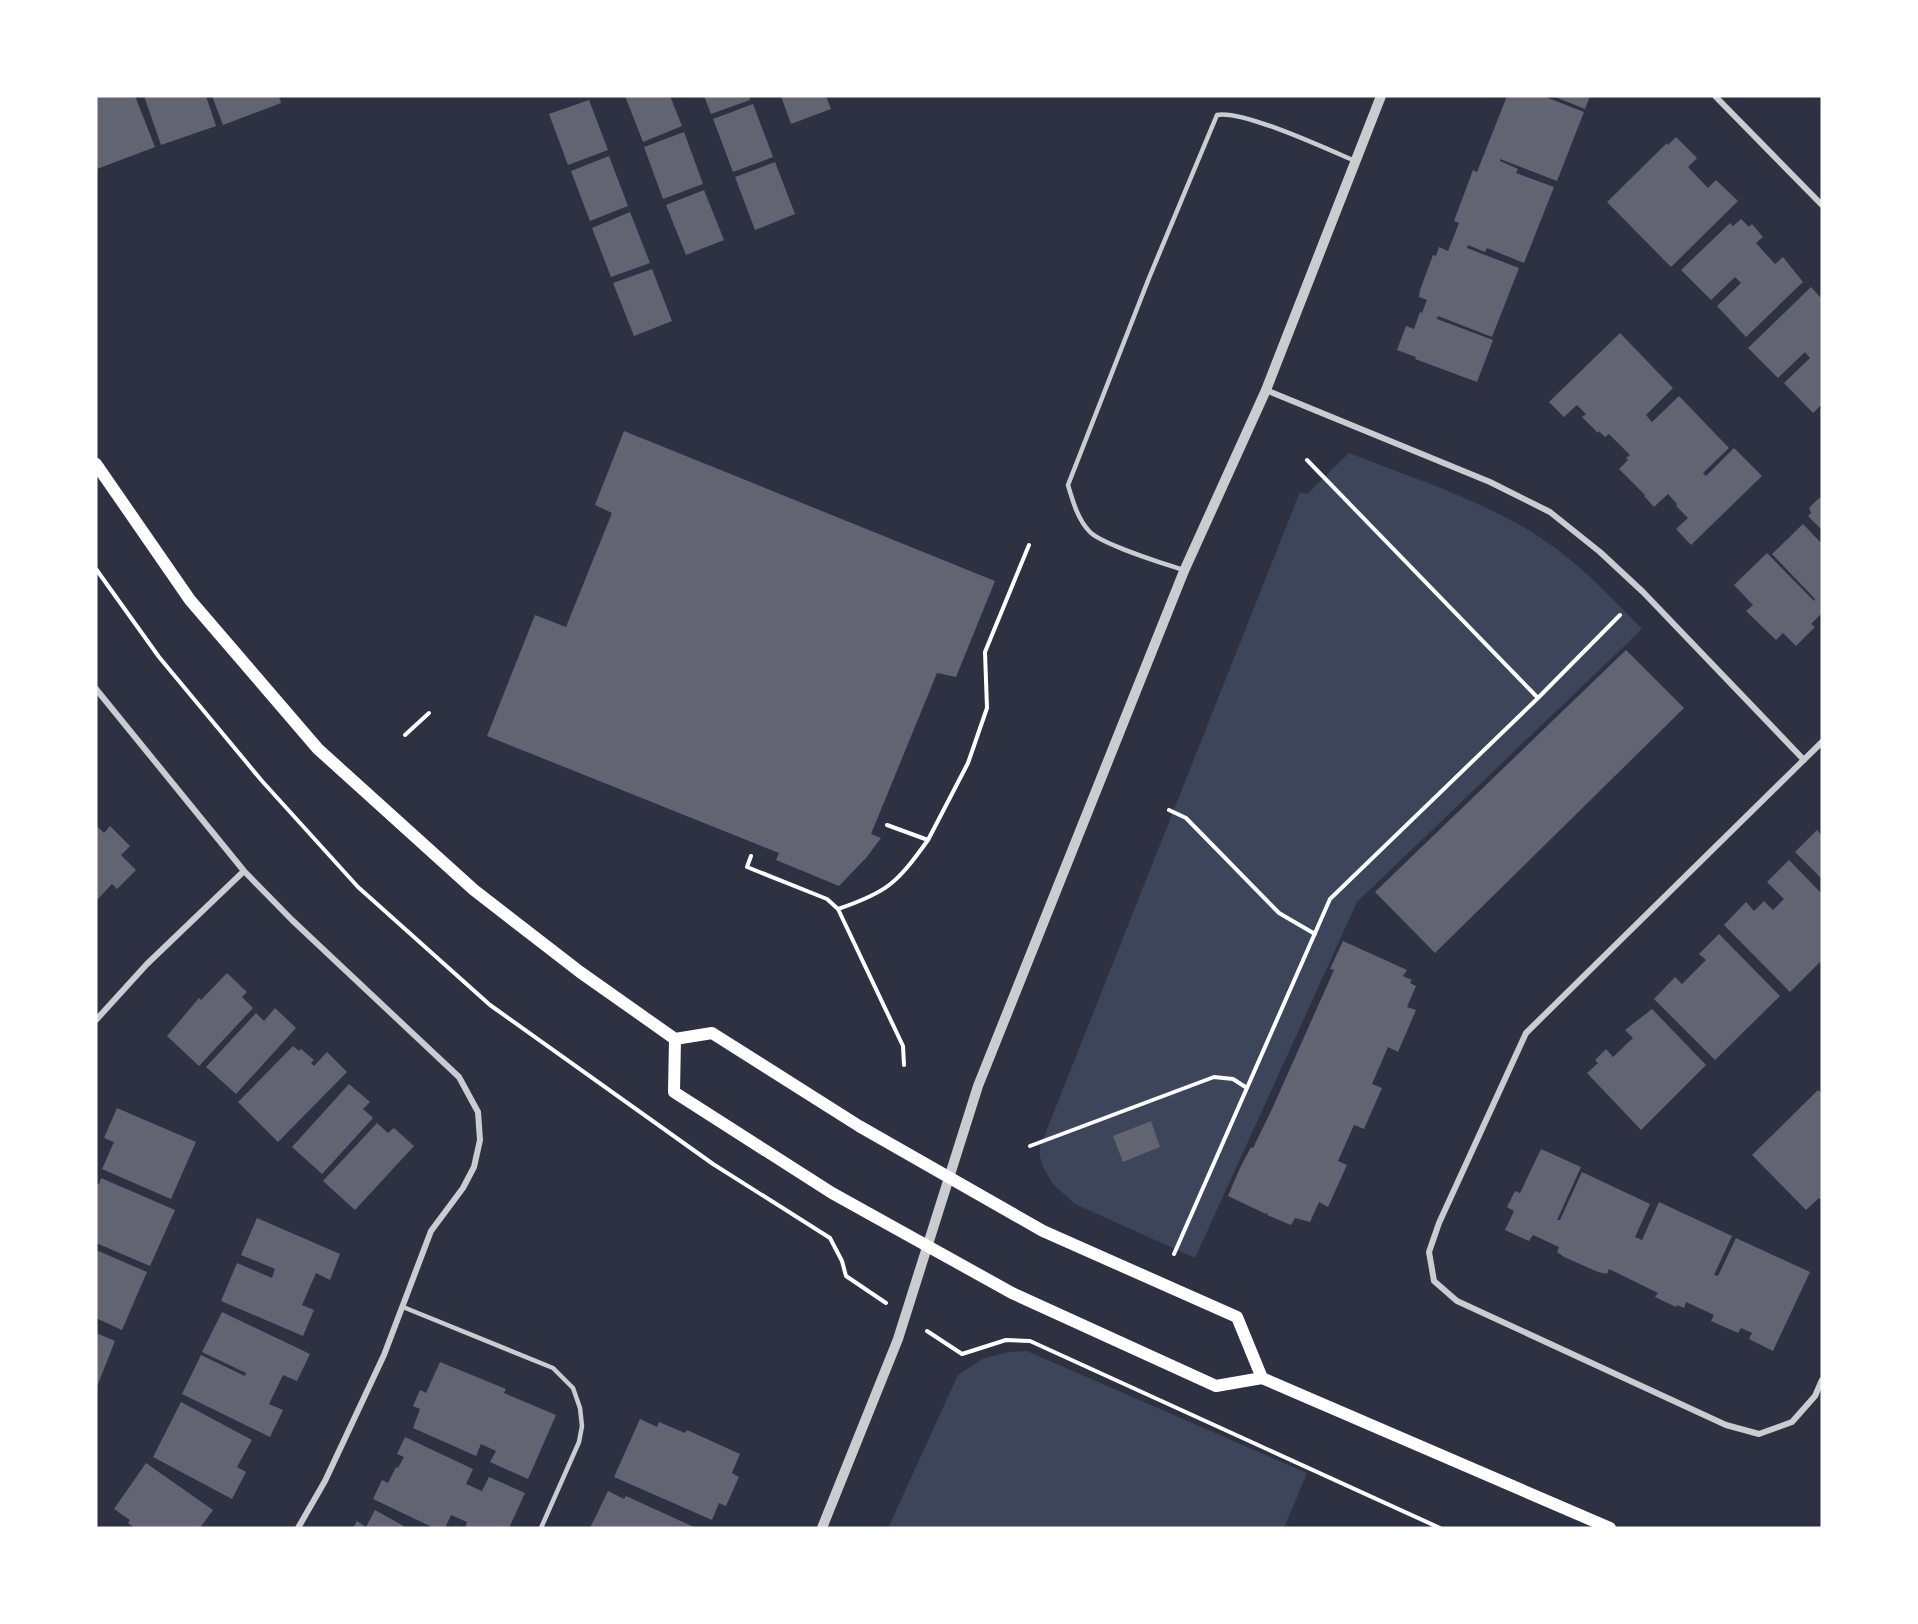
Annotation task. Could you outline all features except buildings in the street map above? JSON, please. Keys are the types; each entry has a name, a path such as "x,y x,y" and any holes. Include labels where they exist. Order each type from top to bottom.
{"main road":[{"path":"96,464 190,600 318,749 474,890 580,972 675,1039 712,1033 859,1126 1043,1231 1237,1317 1262,1378"},
{"path":"675,1039 674,1092 832,1193 1012,1293 1216,1386 1262,1378 1610,1528"}],"street":[{"path":"822,1528 898,1340 978,1086 1184,571 1266,390 1381,96"},
{"path":"1715,96 1822,205"},
{"path":"1266,390 1490,482 1550,512 1600,552 1643,592 1804,760"},
{"path":"96,688 244,871 292,920 459,1077 478,1112 480,1140 474,1167 463,1188 431,1231 403,1307 355,1418 325,1481 298,1528"},
{"path":"1822,742 1526,1033 1439,1223 1429,1252 1434,1281 1457,1301 1726,1425 1759,1434 1792,1422 1815,1396 1822,1380"},
{"path":"96,1020 147,964 244,871"}],"lane":[{"path":"1184,571 1108,543 1091,533 1076,511 1068,485 1162,245 1217,115 1225,113 1251,120 1356,161"},
{"path":"403,1307 553,1368 573,1388 580,1408 582,1426 579,1442 541,1528"}],"path":[{"path":"1307,460 1538,698"},
{"path":"838,909 870,898 890,886 910,865 928,840 968,763 987,708 985,652 1029,545"},
{"path":"96,569 159,657 262,781 358,887 490,1005 713,1164 830,1238 842,1261 846,1276"},
{"path":"1174,1254 1330,899 1538,698 1620,615"},
{"path":"405,735 429,713"},
{"path":"1169,810 1186,818 1279,913 1315,934"},
{"path":"887,825 928,840"},
{"path":"751,856 747,867 827,899 838,909 903,1046 904,1065"},
{"path":"1030,1146 1214,1077 1233,1079 1247,1088"},
{"path":"962,1354 1006,1340 1030,1341 1440,1528"}],"shaded area":[{"path":"1349,453 1484,506 1534,534 1580,568 1642,629 1357,902 1195,1258 1075,1204 1052,1183 1040,1157 1040,1147 1300,492 1307,494"},
{"path":"1027,1351 1307,1473 1284,1528 888,1528 958,1375 982,1359 1008,1352"}]}
